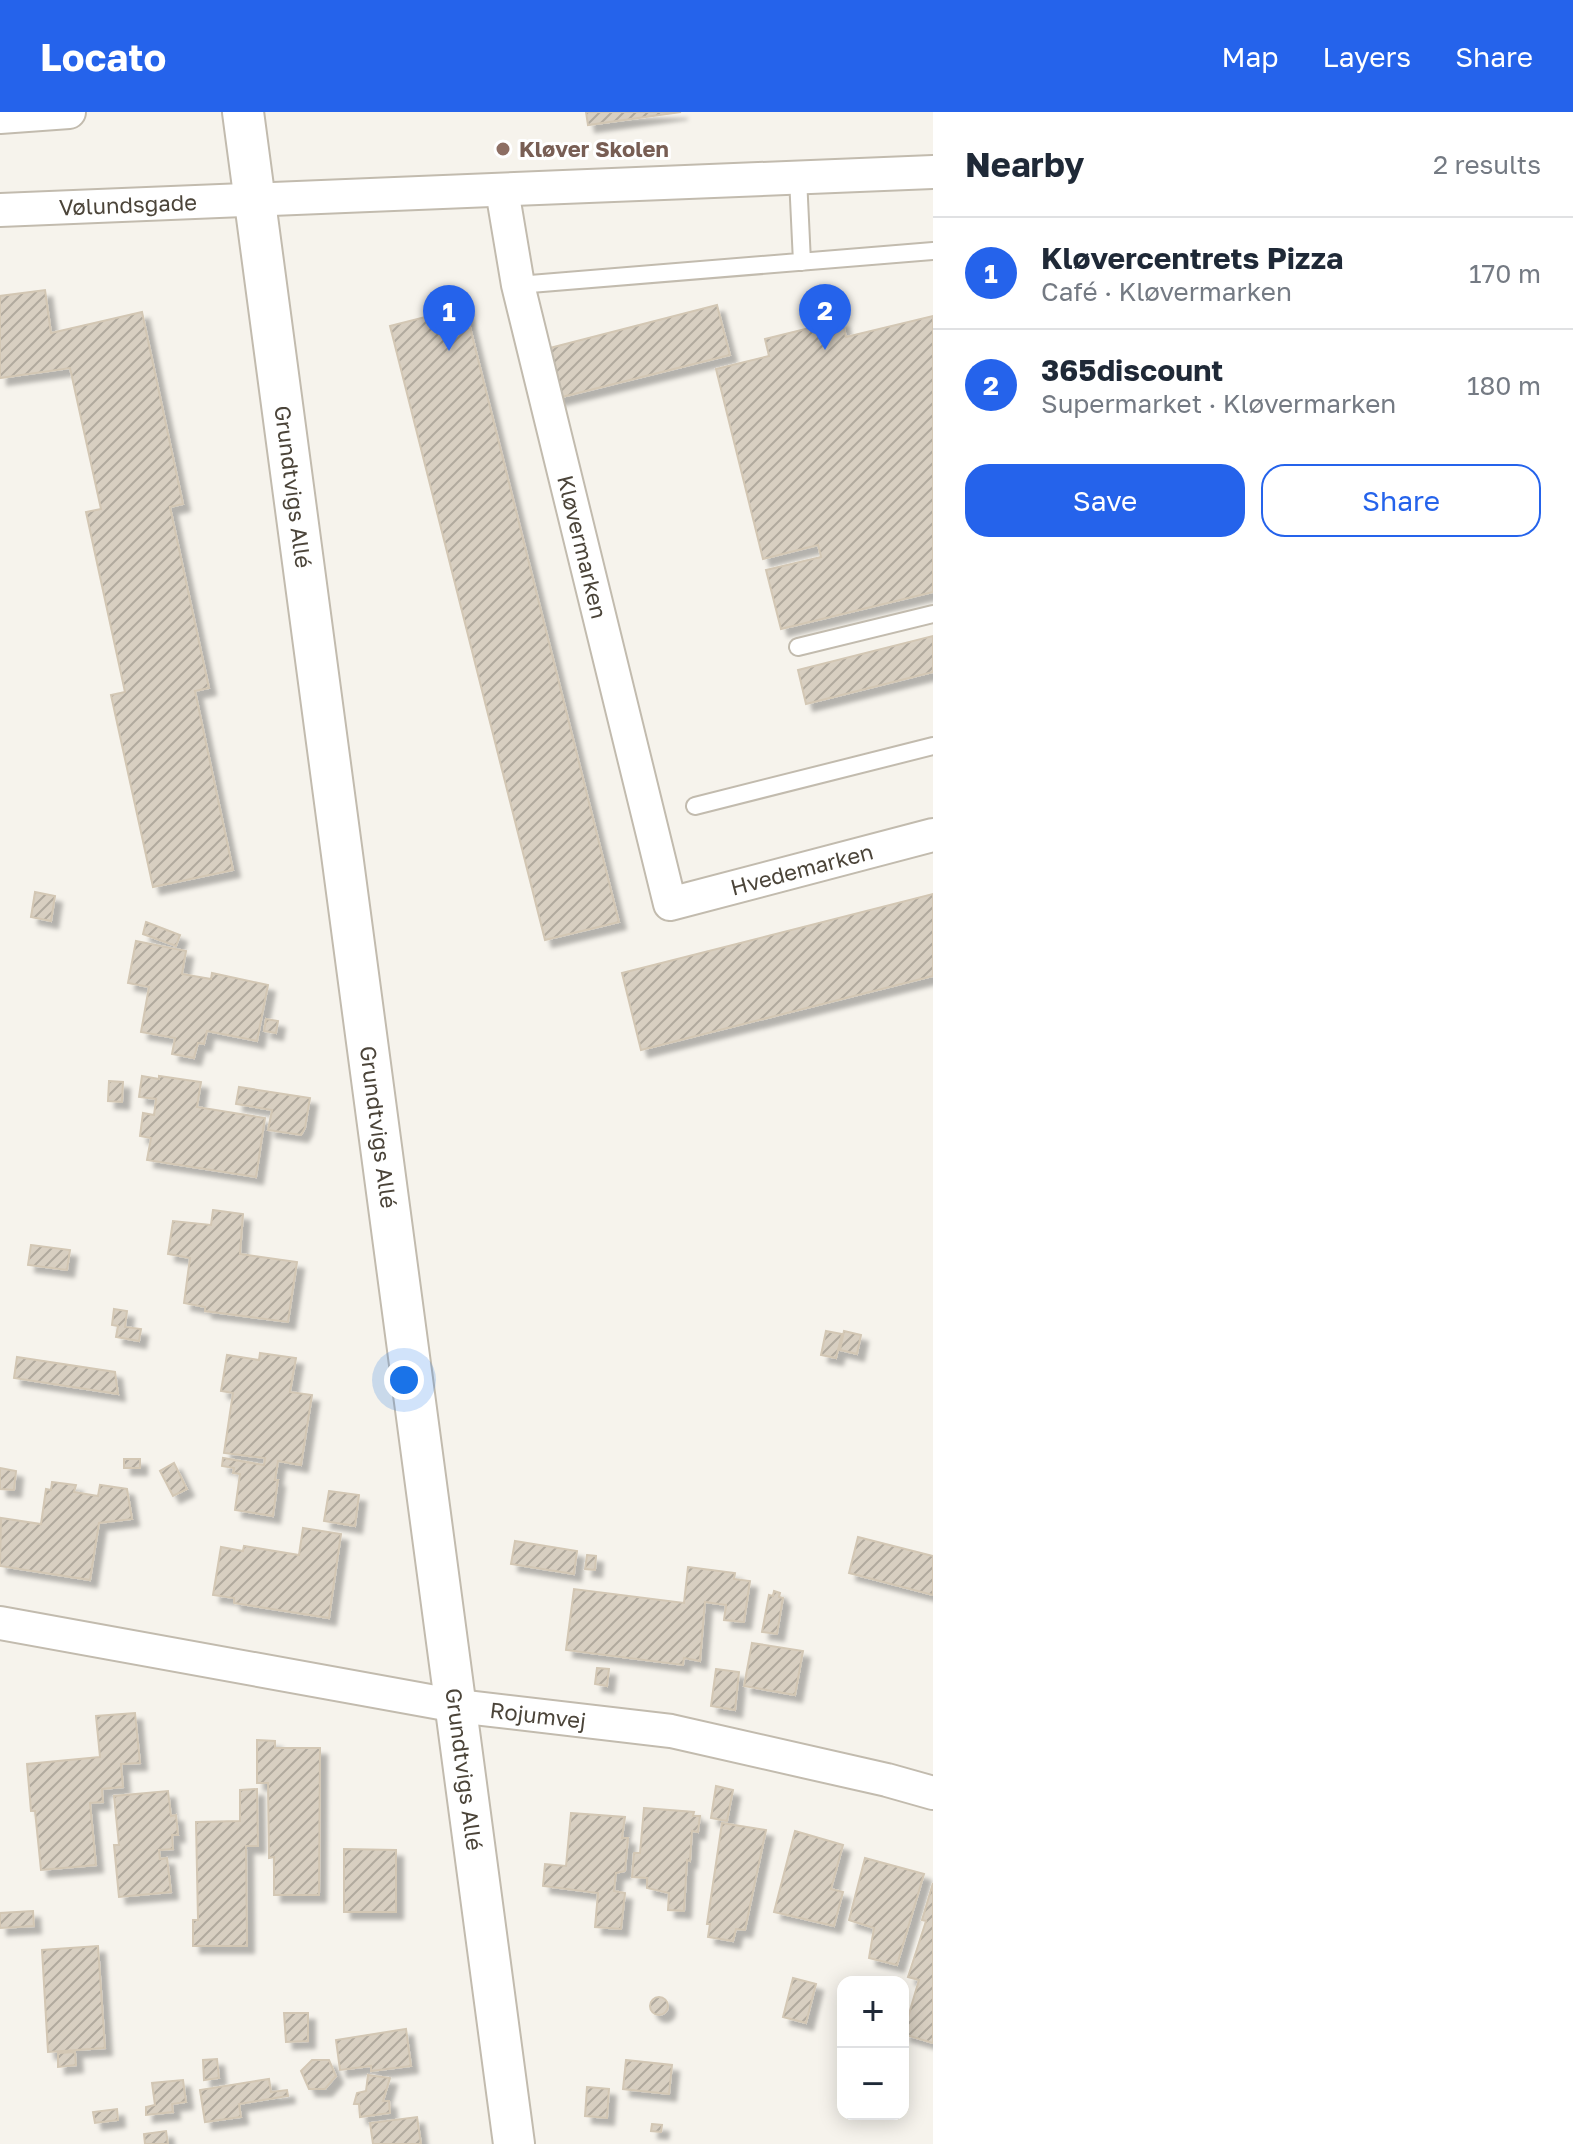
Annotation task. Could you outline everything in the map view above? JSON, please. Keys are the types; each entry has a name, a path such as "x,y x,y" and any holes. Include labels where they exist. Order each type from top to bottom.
{"street":[{"path":"0,117 69,112"},
{"name":"Grundtvigs Allé","path":"243,112 514,2144"},
{"path":"255,199 933,172"},
{"name":"Kløvermarken","path":"502,190 518,285 670,904"},
{"name":"Vølundsgade","path":"0,210 255,199"},
{"name":"Hvedemarken","path":"670,904 933,835"},
{"name":"Rojumvej","path":"0,1623 457,1706 671,1731 933,1793"}],"lane":[{"path":"798,178 802,262"},
{"path":"518,285 933,251"},
{"path":"798,647 933,614"},
{"path":"695,806 933,746"}],"building":[{"path":"586,112 681,112 588,125"},
{"path":"45,290 51,333 142,312 183,504 170,507 209,688 195,691 233,870 153,887 111,695 125,692 86,512 101,509 70,368 0,378 0,296"},
{"path":"717,305 730,355 554,399 542,350"},
{"path":"465,307 619,922 545,940 390,326"},
{"path":"933,316 933,592 781,629 766,570 821,557 818,545 763,559 716,369 769,356 765,339 842,320 846,337"},
{"path":"933,636 933,672 806,704 798,670"},
{"path":"35,892 55,896 51,921 31,917"},
{"path":"933,894 933,976 641,1050 622,973"},
{"path":"146,922 180,935 176,946 143,934"},
{"path":"136,941 186,951 182,974 211,979 212,973 268,985 257,1041 207,1031 204,1044 198,1043 194,1058 172,1054 175,1038 141,1032 149,987 128,983"},
{"path":"266,1019 278,1021 276,1033 264,1031"},
{"path":"142,1076 201,1082 197,1107 265,1118 256,1177 147,1160 151,1138 140,1136 143,1113 154,1115 156,1099 139,1097"},
{"path":"109,1081 123,1082 122,1102 108,1101"},
{"path":"239,1087 310,1098 301,1135 268,1130 272,1110 236,1104"},
{"path":"213,1210 243,1214 240,1254 297,1262 288,1322 205,1311 205,1307 184,1303 190,1258 168,1254 173,1221 211,1225"},
{"path":"31,1245 70,1250 67,1270 28,1265"},
{"path":"114,1309 127,1311 125,1327 141,1329 139,1341 116,1337 118,1326 112,1325"},
{"path":"826,1331 842,1334 836,1358 821,1355"},
{"path":"844,1331 861,1335 857,1354 840,1350"},
{"path":"260,1353 296,1358 290,1392 312,1395 301,1465 278,1461 273,1516 235,1510 240,1474 233,1473 234,1468 222,1466 223,1458 264,1465 265,1458 224,1453 233,1393 221,1391 227,1355 259,1360"},
{"path":"17,1357 115,1372 118,1394 14,1378"},
{"path":"124,1459 140,1459 140,1468 124,1468"},
{"path":"174,1463 187,1489 173,1496 160,1471"},
{"path":"0,1468 16,1471 14,1490 0,1489"},
{"path":"52,1482 76,1485 74,1492 98,1496 100,1485 127,1489 132,1519 99,1523 90,1580 0,1566 1,1518 41,1524 46,1489 51,1490"},
{"path":"329,1491 359,1495 355,1526 324,1521"},
{"path":"303,1528 341,1534 329,1618 234,1603 234,1598 213,1595 221,1547 243,1551 244,1546 299,1555"},
{"path":"858,1537 933,1556 933,1595 849,1573"},
{"path":"515,1541 577,1551 574,1574 511,1564"},
{"path":"587,1555 596,1556 595,1570 585,1569"},
{"path":"688,1567 735,1573 734,1579 750,1581 744,1622 724,1620 726,1605 705,1602 700,1661 684,1658 683,1665 566,1650 574,1589 684,1603"},
{"path":"774,1591 783,1598 777,1634 762,1632 769,1595 773,1596"},
{"path":"752,1643 803,1651 795,1695 744,1686"},
{"path":"597,1668 609,1669 607,1686 595,1684"},
{"path":"716,1669 739,1672 735,1710 711,1706"},
{"path":"135,1713 140,1763 121,1764 123,1787 102,1789 103,1802 90,1803 96,1865 41,1870 27,1764 100,1757 96,1716"},
{"path":"257,1740 275,1741 275,1748 320,1748 319,1895 274,1895 274,1857 269,1858 268,1783 257,1783"},
{"path":"716,1786 733,1790 727,1821 711,1818"},
{"path":"257,1789 258,1846 246,1846 247,1946 193,1946 193,1920 198,1920 196,1822 240,1821 240,1790"},
{"path":"168,1791 171,1816 176,1815 178,1835 172,1835 173,1849 159,1850 160,1859 167,1858 171,1892 119,1897 114,1845 119,1845 114,1796"},
{"path":"644,1808 694,1812 693,1816 700,1816 698,1832 692,1831 690,1861 687,1860 684,1911 668,1910 669,1893 647,1888 647,1878 632,1877 634,1853 640,1853"},
{"path":"571,1813 625,1817 622,1838 628,1838 625,1871 616,1873 614,1891 625,1893 621,1929 595,1927 598,1893 543,1886 545,1864 566,1866"},
{"path":"722,1823 766,1830 745,1930 736,1929 733,1941 708,1937 710,1924 707,1924"},
{"path":"795,1831 843,1845 831,1889 843,1892 834,1926 774,1912"},
{"path":"344,1849 396,1850 396,1912 344,1912"},
{"path":"865,1858 924,1874 897,1965 869,1958 874,1928 849,1920"},
{"path":"933,1883 933,2043 909,2036 909,2014 919,1980 908,1976 926,1921 922,1920"},
{"path":"33,1911 34,1926 0,1928 0,1913"},
{"path":"98,1946 105,2048 48,2052 42,1950"},
{"path":"793,1978 816,1984 806,2023 783,2017"},
{"path":"659,1997 668,2006 659,2015 650,2006"},
{"path":"284,2013 308,2013 308,2041 286,2042"},
{"path":"406,2029 411,2066 371,2071 371,2066 340,2070 336,2040"},
{"path":"75,2052 76,2065 58,2067 58,2053"},
{"path":"217,2059 219,2078 204,2080 203,2060"},
{"path":"312,2060 329,2060 336,2076 325,2089 309,2089 301,2071"},
{"path":"626,2060 672,2065 669,2094 623,2089"},
{"path":"368,2075 390,2078 383,2101 389,2101 390,2113 360,2117 359,2104 354,2104 357,2093 366,2091"},
{"path":"269,2079 271,2092 287,2090 288,2096 239,2104 241,2117 205,2122 200,2090"},
{"path":"183,2080 186,2102 172,2104 173,2112 146,2115 146,2107 155,2105 152,2083"},
{"path":"587,2087 609,2089 607,2118 585,2116"},
{"path":"117,2109 118,2120 95,2123 93,2112"},
{"path":"417,2117 421,2144 373,2144 370,2123"},
{"path":"652,2124 662,2125 661,2132 651,2131"},
{"path":"166,2131 168,2144 145,2144 144,2134"}],"place":[{"name":"Kløver Skolen","path":"503,149"},
{"name":"365discount","path":"825,350"},
{"name":"Kløvercentrets Pizza","path":"449,351"}]}
